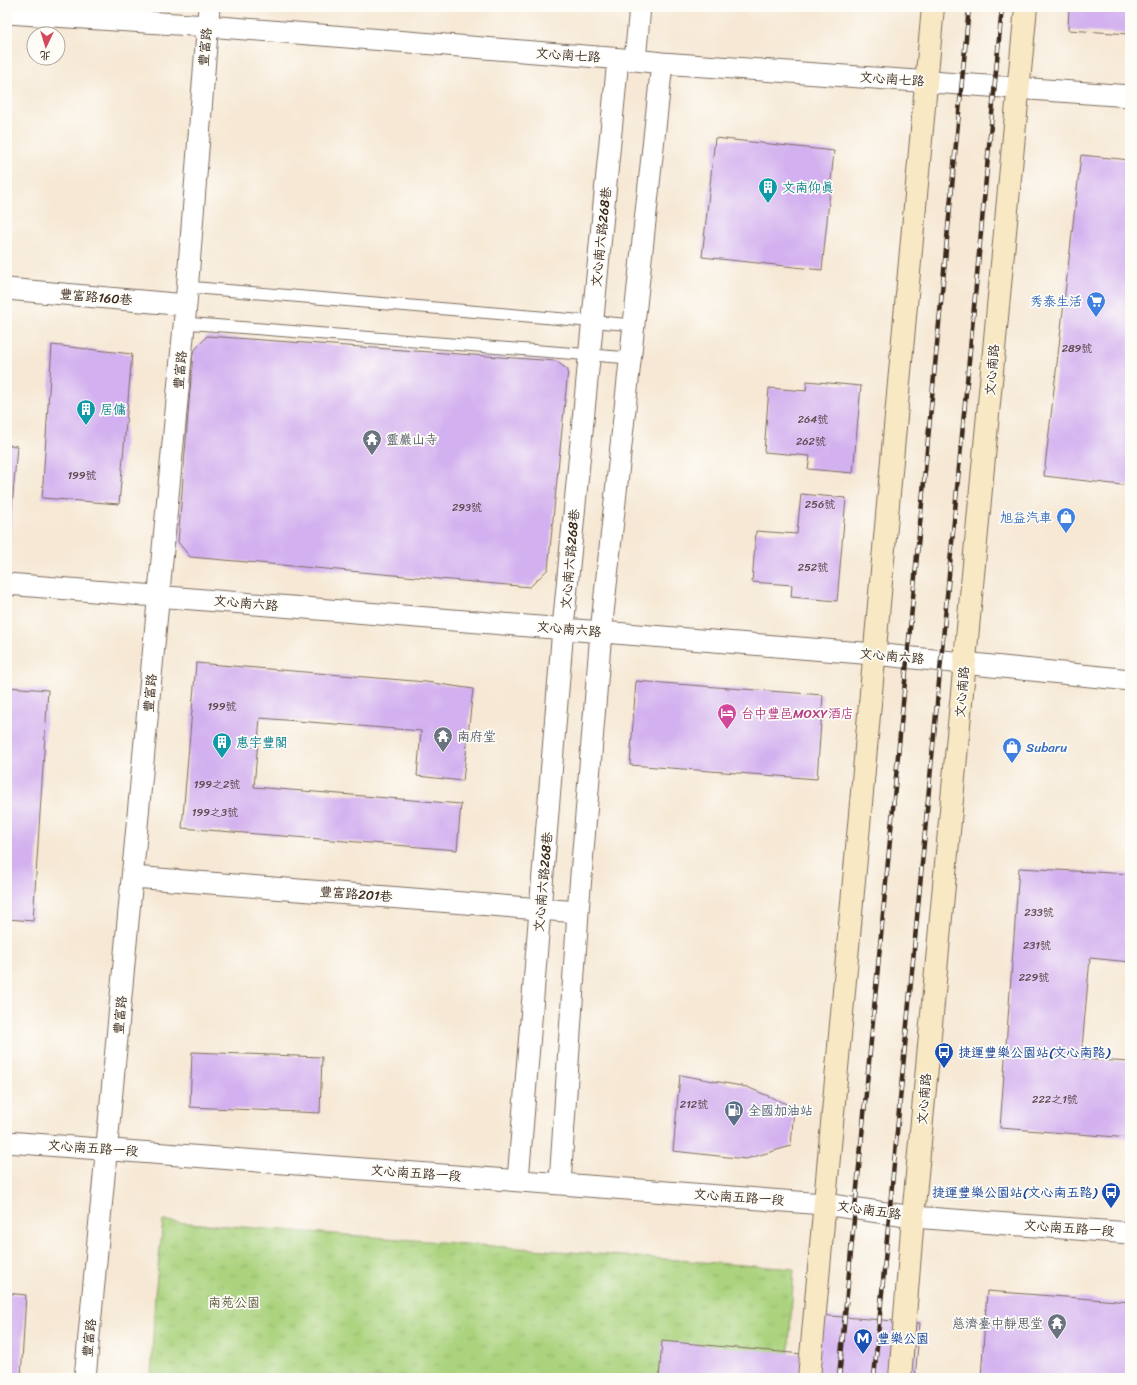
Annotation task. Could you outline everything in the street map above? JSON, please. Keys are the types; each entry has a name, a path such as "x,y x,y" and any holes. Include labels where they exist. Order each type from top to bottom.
{"main road":[{"path":"809,1378 933,7"},
{"name":"文心南路","path":"900,1378 913,1217 1026,7"}],"street":[{"name":"文心南六路268巷","path":"518,1180 564,628 593,321 627,59 640,7"},
{"name":"文心南七路","path":"7,13 208,17 662,63 1130,96"},
{"name":"豐富路","path":"85,1378 186,305 208,17"},
{"path":"560,1183 578,912 601,632 662,63"},
{"name":"豐富路160巷","path":"7,289 186,305"},
{"name":"文心南六路","path":"7,584 874,654 1130,680"},
{"name":"豐富路201巷","path":"133,877 578,912"},
{"name":"文心南五路一段","path":"7,1142 824,1204"},
{"name":"文心南五路","path":"824,1204 913,1217"},
{"name":"文心南五路一段","path":"913,1217 1130,1233"}],"lane":[{"path":"186,305 593,321 634,325"},
{"path":"186,305 630,358"}],"green space":[{"name":"南苑公園","path":"163,1221 794,1269 787,1378 151,1378 155,1295"}],"building":[{"path":"1069,7 1130,7 1130,34 1068,30"},
{"name":"文南仰真","path":"715,138 834,151 822,270 702,257"},
{"name":"秀泰生活","path":"1081,155 1130,160 1130,486 1044,476"},
{"name":"靈巖山寺","path":"207,336 556,361 568,370 548,569 530,587 190,557 178,542 193,352"},
{"name":"居傭","path":"52,345 132,354 119,504 42,498"},
{"path":"807,381 861,386 853,473 808,469 810,456 764,452 769,388 806,391"},
{"path":"7,445 17,446 10,533 7,532"},
{"path":"801,494 846,498 837,601 791,597 792,585 752,582 756,531 797,534"},
{"name":"惠宇豐閣","path":"196,663 426,682 473,689 463,781 417,776 421,731 260,718 254,787 461,804 457,850 182,828"},
{"name":"台中豐邑MOXY酒店","path":"636,681 823,695 817,779 630,765"},
{"path":"7,687 48,690 33,921 7,919"},
{"path":"1019,868 1130,874 1130,962 1090,958 1081,1059 1130,1062 1130,1138 1000,1128"},
{"path":"192,1052 322,1057 320,1113 190,1107"},
{"name":"全國加油站","path":"680,1075 747,1087 794,1107 791,1146 746,1159 673,1151"},
{"name":"慈濟臺中靜思堂","path":"987,1291 1130,1302 1130,1378 981,1378"},
{"path":"7,1293 26,1295 21,1378 7,1378"},
{"path":"805,1314 920,1323 915,1378 659,1378 662,1341 802,1354"}],"railway":[{"path":"839,1378 969,7"},
{"path":"874,1378 1002,7"}],"place":[{"name":"文南仰真","path":"768,204"},
{"name":"秀泰生活","path":"1096,318"},
{"name":"居傭","path":"86,426"},
{"name":"靈巖山寺","path":"372,456"},
{"name":"旭益汽車","path":"1066,534"},
{"name":"台中豐邑MOXY酒店","path":"727,730"},
{"name":"南府堂","path":"443,753"},
{"name":"惠宇豐閣","path":"222,759"},
{"name":"Subaru","path":"1012,764"},
{"name":"捷運豐樂公園站(文心南路)","path":"944,1069"},
{"name":"全國加油站","path":"734,1127"},
{"name":"捷運豐樂公園站(文心南五路)","path":"1111,1209"},
{"name":"慈濟臺中靜思堂","path":"1057,1340"},
{"name":"豐樂公園","path":"863,1355"}]}
